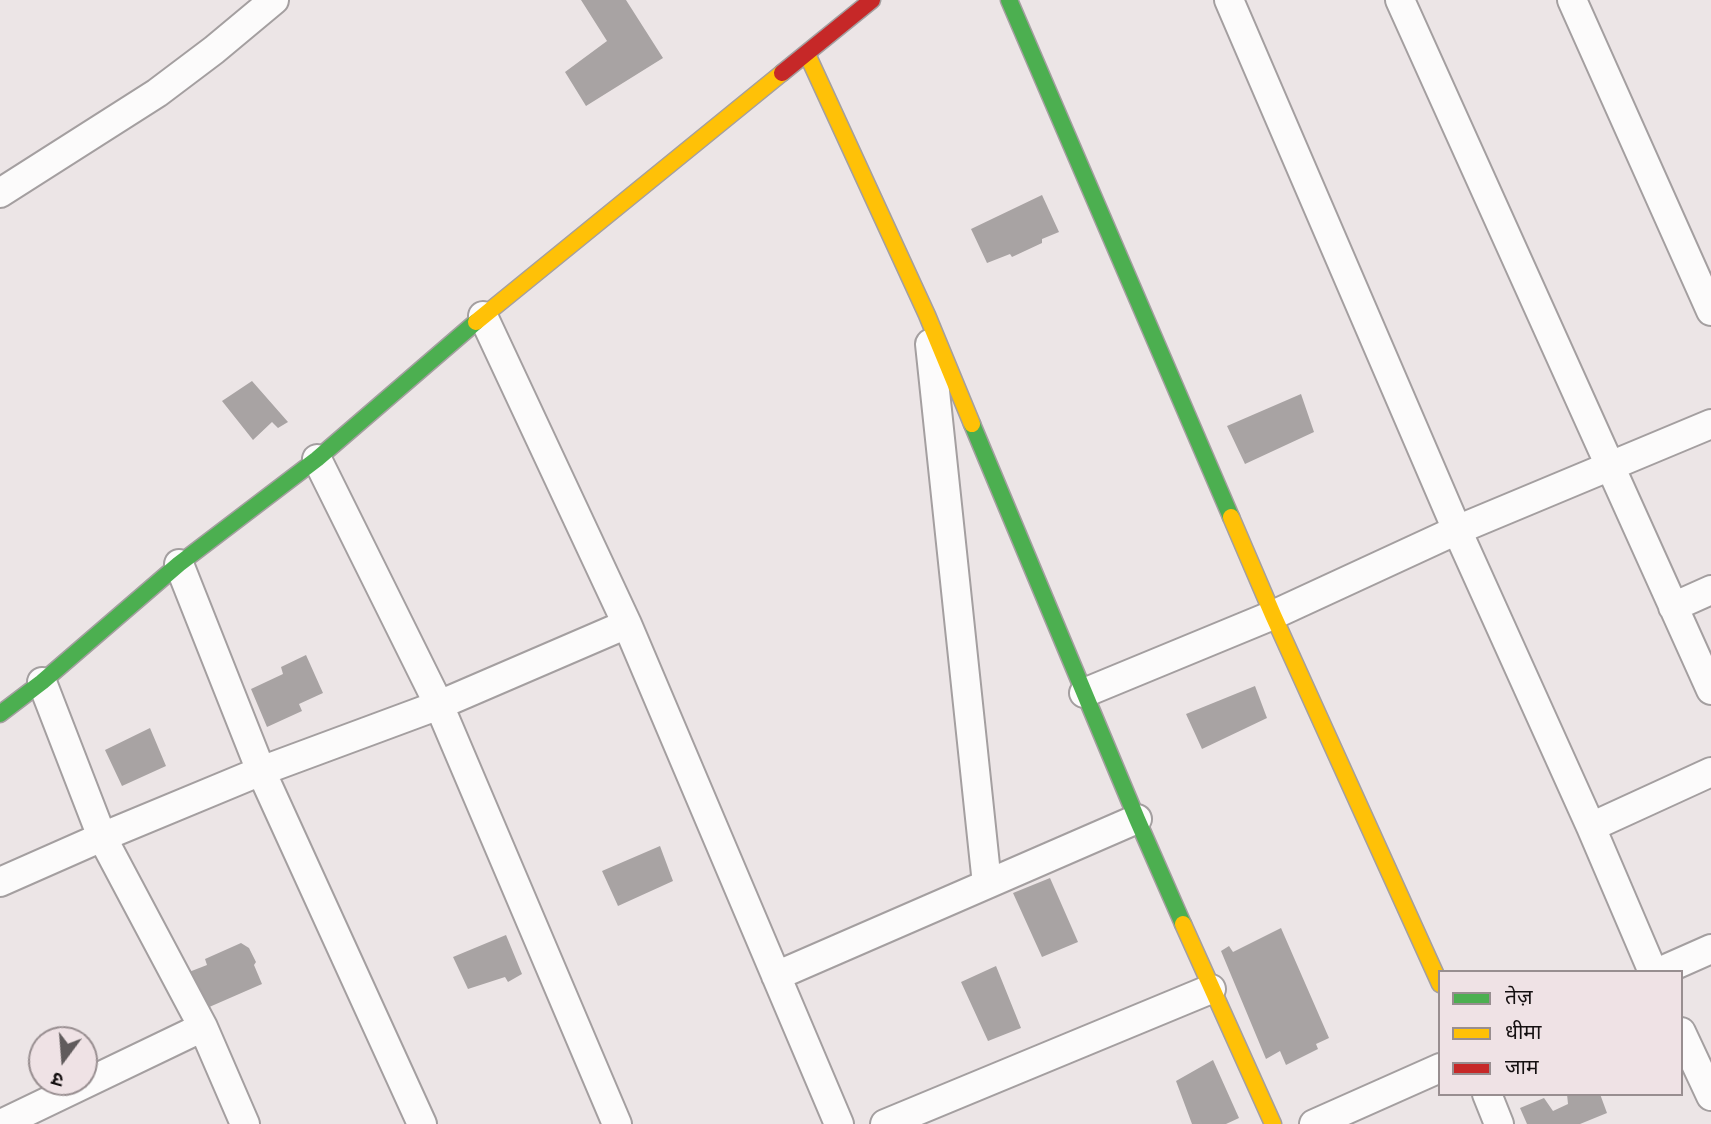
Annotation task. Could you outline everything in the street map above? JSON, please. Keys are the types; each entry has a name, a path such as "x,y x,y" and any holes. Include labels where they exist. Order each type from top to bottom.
{"street":[{"path":"0,193 157,93 274,0"},
{"path":"0,714 42,682 179,564 317,459 483,316 872,0"},
{"path":"1009,0 1273,615 1438,980"},
{"path":"1228,0 1457,530 1652,970"},
{"path":"1400,0 1711,690"},
{"path":"1572,0 1711,311"},
{"path":"807,54 927,315 1137,819 1273,1124"},
{"path":"927,315 987,884"},
{"path":"483,316 627,624 839,1124"},
{"path":"1084,694 1273,615 1457,530 1711,424"},
{"path":"317,459 439,705 617,1124"},
{"path":"179,564 261,771 422,1124"},
{"path":"1673,607 1711,590"},
{"path":"0,882 261,771 439,705 627,624"},
{"path":"42,682 102,837 203,1027 245,1124"},
{"path":"1591,827 1711,772"},
{"path":"776,976 1137,819"},
{"path":"1664,970 1711,949"},
{"path":"885,1124 1211,989"},
{"path":"1,1124 203,1027"},
{"path":"1683,1036 1711,1096"},
{"path":"1314,1124 1438,1069"},
{"path":"1488,1096 1499,1124"}],"building":[{"path":"581,0 626,0 663,58 586,106 565,72 607,41"},
{"path":"1042,195 1059,232 1012,257 1010,254 987,263 971,229"},
{"path":"252,381 288,422 278,428 272,422 253,440 222,401"},
{"path":"1301,394 1314,432 1245,464 1227,426"},
{"path":"306,655 323,693 299,704 302,711 267,727 251,689 283,674 281,667"},
{"path":"1255,686 1267,718 1202,749 1186,714"},
{"path":"150,728 166,766 122,786 105,750"},
{"path":"660,846 673,881 618,906 602,871"},
{"path":"1050,878 1078,942 1042,957 1013,893"},
{"path":"1281,928 1329,1038 1316,1044 1318,1049 1286,1065 1280,1051 1266,1059 1221,951 1229,946 1233,952"},
{"path":"506,935 522,974 508,982 505,977 468,989 453,957"},
{"path":"241,943 249,948 262,984 207,1008 189,972 207,965 205,959"},
{"path":"996,966 1021,1028 988,1041 961,982"},
{"path":"1213,1060 1239,1118 1226,1124 1192,1124 1176,1081"},
{"path":"1567,1096 1601,1096 1607,1113 1580,1124 1527,1124 1520,1108 1544,1098 1553,1111 1568,1104"}],"traffic: fast":[{"path":"1009,0 1231,517"},
{"path":"0,714 42,682 179,564 317,459 476,322"},
{"path":"972,424 1183,924"}],"traffic: slow":[{"path":"807,54 927,315 972,424"},
{"path":"476,322 782,73"},
{"path":"1231,517 1438,980"},
{"path":"1183,924 1273,1124"}],"traffic: jam":[{"path":"782,73 872,0"}]}
